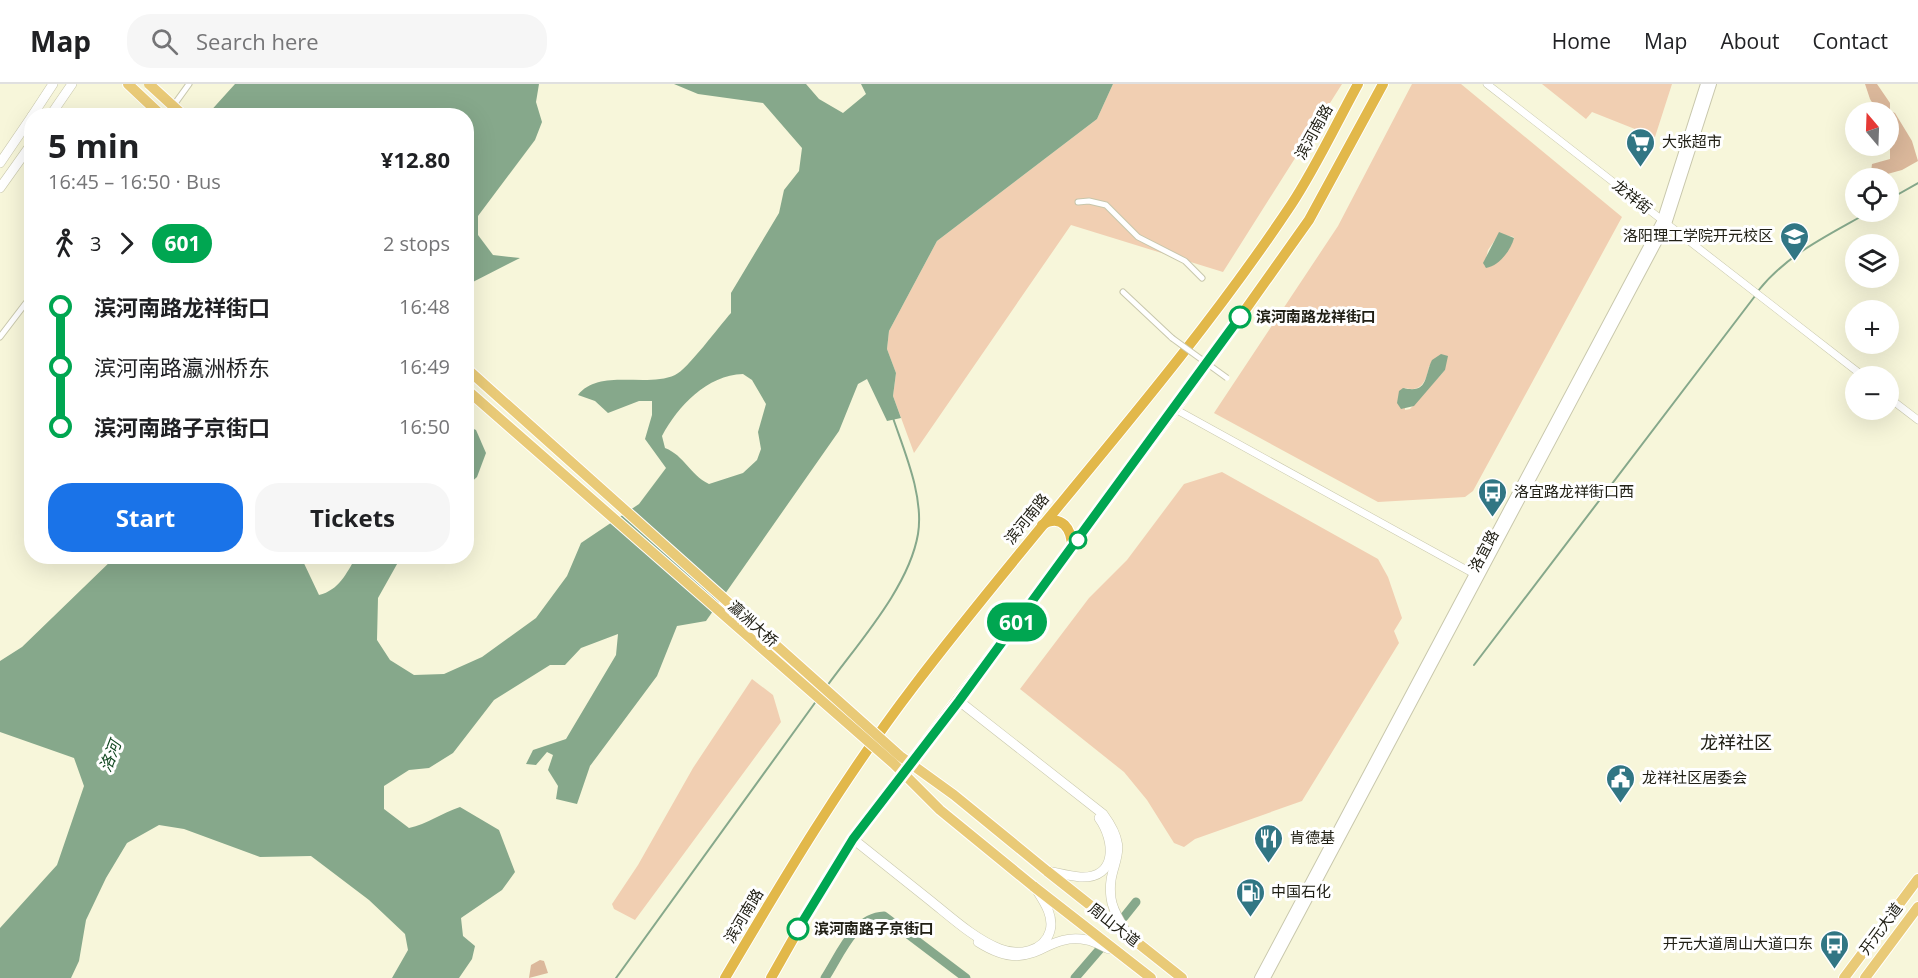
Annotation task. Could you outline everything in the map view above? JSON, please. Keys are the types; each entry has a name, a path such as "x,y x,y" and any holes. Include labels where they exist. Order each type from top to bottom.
{"highway":[{"name":"滨河南路","path":"725,978 820,818 912,688 1038,528 1173,369 1292,203 1358,84"},
{"path":"771,978 826,879 853,839 959,701 1175,409 1309,220 1383,84"},
{"path":"1038,528 1055,520 1065,523 1070,529 1072,548"}],"main road":[{"path":"38,108 54,84"},
{"path":"56,108 72,84"},
{"path":"128,84 155,108"},
{"path":"149,84 175,108"},
{"path":"0,163 24,128"},
{"path":"0,188 24,154"},
{"name":"瀛洲大桥","path":"474,376 900,756 954,795 1047,871"},
{"name":"瀛洲大桥","path":"474,397 894,764 940,810 1033,885"},
{"path":"959,701 1103,813 1113,827 1118,842 1111,899 1129,937"},
{"path":"1047,871 1082,877 1103,868 1110,859 1109,836 1084,800"},
{"path":"853,839 991,952 1012,959 1032,958 1072,940 1087,940 1118,952"},
{"name":"周山大道","path":"1047,871 1182,978"},
{"name":"开元大道","path":"1844,978 1918,879"},
{"path":"961,926 1000,949 1016,954 1032,950 1050,931 1046,903 1033,885"},
{"name":"周山大道","path":"1033,885 1151,978"},
{"name":"开元大道","path":"1865,978 1918,907"}],"street":[{"path":"170,108 189,84"},
{"name":"龙祥街","path":"1487,84 1850,366"},
{"name":"洛宜路","path":"1664,222 1705,84"},
{"name":"洛宜路","path":"1259,978 1664,222 1712,84"},
{"path":"1078,202 1089,201 1106,206 1137,237 1185,261 1202,278"},
{"path":"1123,292 1172,338 1227,378"},
{"path":"0,337 24,306"},
{"path":"1899,405 1918,420"},
{"path":"1175,409 1476,574"},
{"name":"洛宜路","path":"1266,978 1476,574"}],"shaded area":[{"path":"1113,84 1342,84 1223,272 1071,225 914,453 893,396 896,373 887,349 889,331 937,241 1097,119"},
{"path":"1412,84 1461,84 1622,217 1473,491 1465,497 1378,502 1214,413 1338,226","holes":["1499,234 1514,237 1509,248 1484,266 1488,250","1429,366 1445,370 1410,409 1405,410 1405,388 1419,387 1427,376"]},
{"path":"1542,84 1672,84 1655,137 1592,112 1586,119"},
{"path":"1865,84 1877,84 1889,102 1872,102"},
{"path":"1899,120 1912,141 1918,161 1899,171 1899,168 1872,168 1872,164 1890,159 1890,156 1899,156"},
{"path":"1222,472 1378,559 1388,577 1402,618 1394,631 1399,643 1302,801 1195,839 1184,847 1174,843 1147,800 1124,772 1020,689 1089,598 1127,560 1184,484"},
{"path":"752,679 773,695 781,722 635,920 614,909 612,904 638,865 693,768"},
{"path":"540,960 544,961 548,973 529,978 531,965"}],"water":[{"path":"235,84 539,84 536,102 542,122 535,140 478,216 478,235 493,255 520,258 474,281 474,108 213,108"},
{"name":"洛河","path":"674,84 806,84 819,99 843,113 866,94 861,84 1113,84 1097,119 937,241 889,331 887,349 896,373 893,396 901,418 887,421 867,379 858,384 839,431 706,621 677,626 657,676 590,766 577,804 556,799 558,786 548,770 553,755 547,752 536,765 526,764 533,750 566,739 616,655 618,634 581,648 565,665 550,665 494,700 453,753 429,768 409,770 384,786 384,809 409,828 460,807 499,830 515,872 502,890 461,918 463,936 475,946 472,959 459,978 392,978 408,950 405,934 369,900 311,856 260,857 184,829 159,825 127,843 106,878 86,920 79,961 71,978 0,978 0,928 57,865 84,786 74,758 0,732 0,661 22,647 108,564 304,564 319,595 337,585 352,564 397,564 378,598 377,640 390,660 414,675 444,674 482,657 536,618 567,576 581,543 639,504 666,468 645,439 652,415 652,401 639,401 608,413 595,401 578,395 587,387 598,382 664,378 675,375 687,365 731,313 731,293 779,213 784,190 799,171 802,148 763,103 698,94","holes":["743,374 752,380 766,404 758,432 761,449 757,460 743,473 709,484 696,475 672,451 665,448 662,436 676,414 695,394 717,380"]},
{"path":"1499,232 1514,238 1500,261 1486,268 1483,263"},
{"path":"1441,354 1448,356 1445,370 1414,406 1401,409 1397,403 1399,391 1403,388 1411,389 1421,386 1432,360"},
{"path":"474,429 486,453 474,480"}],"waterway":[{"path":"1899,194 1918,183"},
{"path":"1758,291 1769,278 1795,256 1851,222"},
{"path":"1474,665 1755,296"},
{"path":"827,686 894,594 913,554 918,534 916,490 893,418"},
{"path":"616,978 817,700"},
{"path":"1124,917 1136,902"},
{"path":"825,978 856,930 873,918 884,916 966,978"},
{"path":"1075,978 1100,949"}],"bus line":[{"name":"601","path":"798,929 826,879 853,839 959,701 1175,409 1240,317"}],"place":[{"name":"大张超市","path":"1641,168"},
{"name":"洛阳理工学院开元校区","path":"1794,262"},
{"name":"滨河南路龙祥街口","path":"1240,317"},
{"name":"洛宜路龙祥街口西","path":"1493,518"},
{"name":"龙祥社区居委会","path":"1621,804"},
{"name":"肯德基","path":"1269,864"},
{"name":"中国石化","path":"1250,918"},
{"name":"滨河南路子京街口","path":"798,929"},
{"name":"开元大道周山大道口东","path":"1834,970"}],"district":[{"name":"龙祥社区","path":"1736,743"}]}
